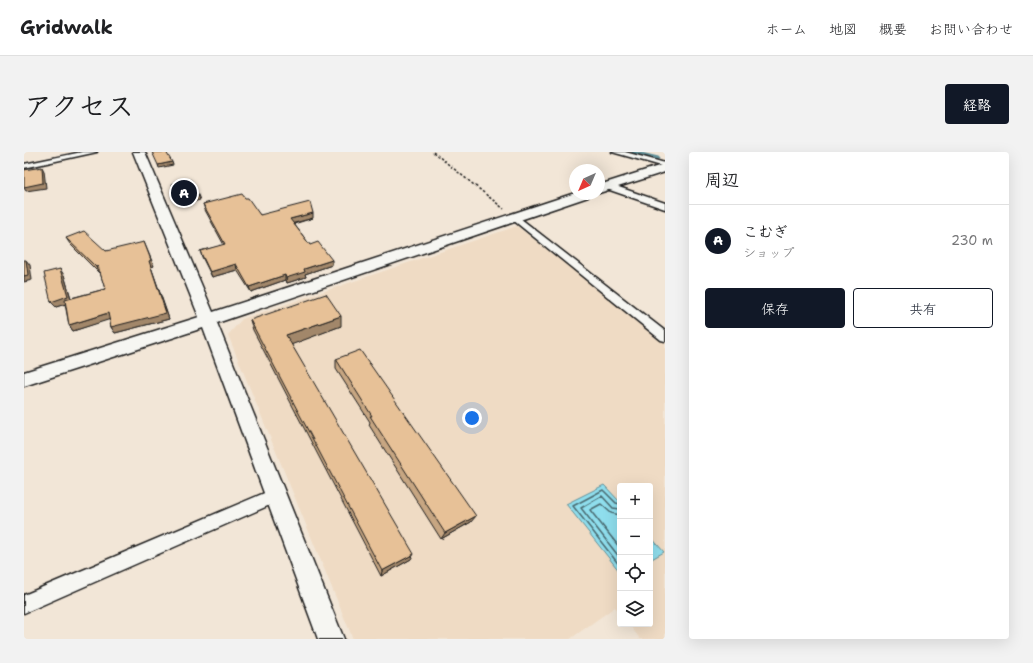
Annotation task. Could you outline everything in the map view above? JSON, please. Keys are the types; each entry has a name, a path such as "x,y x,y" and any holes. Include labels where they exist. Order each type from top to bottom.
{"street":[{"path":"24,166 93,152"},
{"path":"139,152 208,320 274,496 331,639"},
{"path":"616,152 665,166"},
{"path":"605,186 665,166"},
{"path":"605,188 665,206"},
{"path":"24,379 208,320 569,199"},
{"path":"516,218 665,337"},
{"path":"24,604 274,496"}],"path":[{"path":"433,152 516,218"}],"shaded area":[{"path":"517,226 665,341 665,639 640,639 631,627 653,627 653,483 617,483 617,609 615,607 570,639 353,639 228,335 242,319"}],"water":[{"path":"604,485 617,499 617,568 566,504"},
{"path":"653,539 664,552 653,558"}],"building":[{"path":"152,152 166,152 172,162 158,165"},
{"path":"42,167 43,183 24,187 24,170"},
{"path":"191,180 198,195 179,199 172,184"},
{"path":"242,194 245,198 248,198 260,215 310,202 313,213 290,219 310,245 318,242 332,260 304,269 305,272 286,278 285,275 249,287 236,264 210,272 200,251 225,244 203,204"},
{"path":"84,231 106,251 144,242 151,260 149,261 166,313 111,327 108,313 69,325 65,300 105,289 98,266 96,267 66,238"},
{"path":"24,260 26,260 28,275 24,276"},
{"path":"60,269 68,296 51,302 44,273"},
{"path":"326,294 341,316 286,335 414,554 382,571 250,320"},
{"path":"360,350 476,516 445,533 370,416 372,416 336,359"}],"waterway":[{"path":"633,152 658,158"}],"place":[{"name":"こむぎ","path":"184,193"}]}
